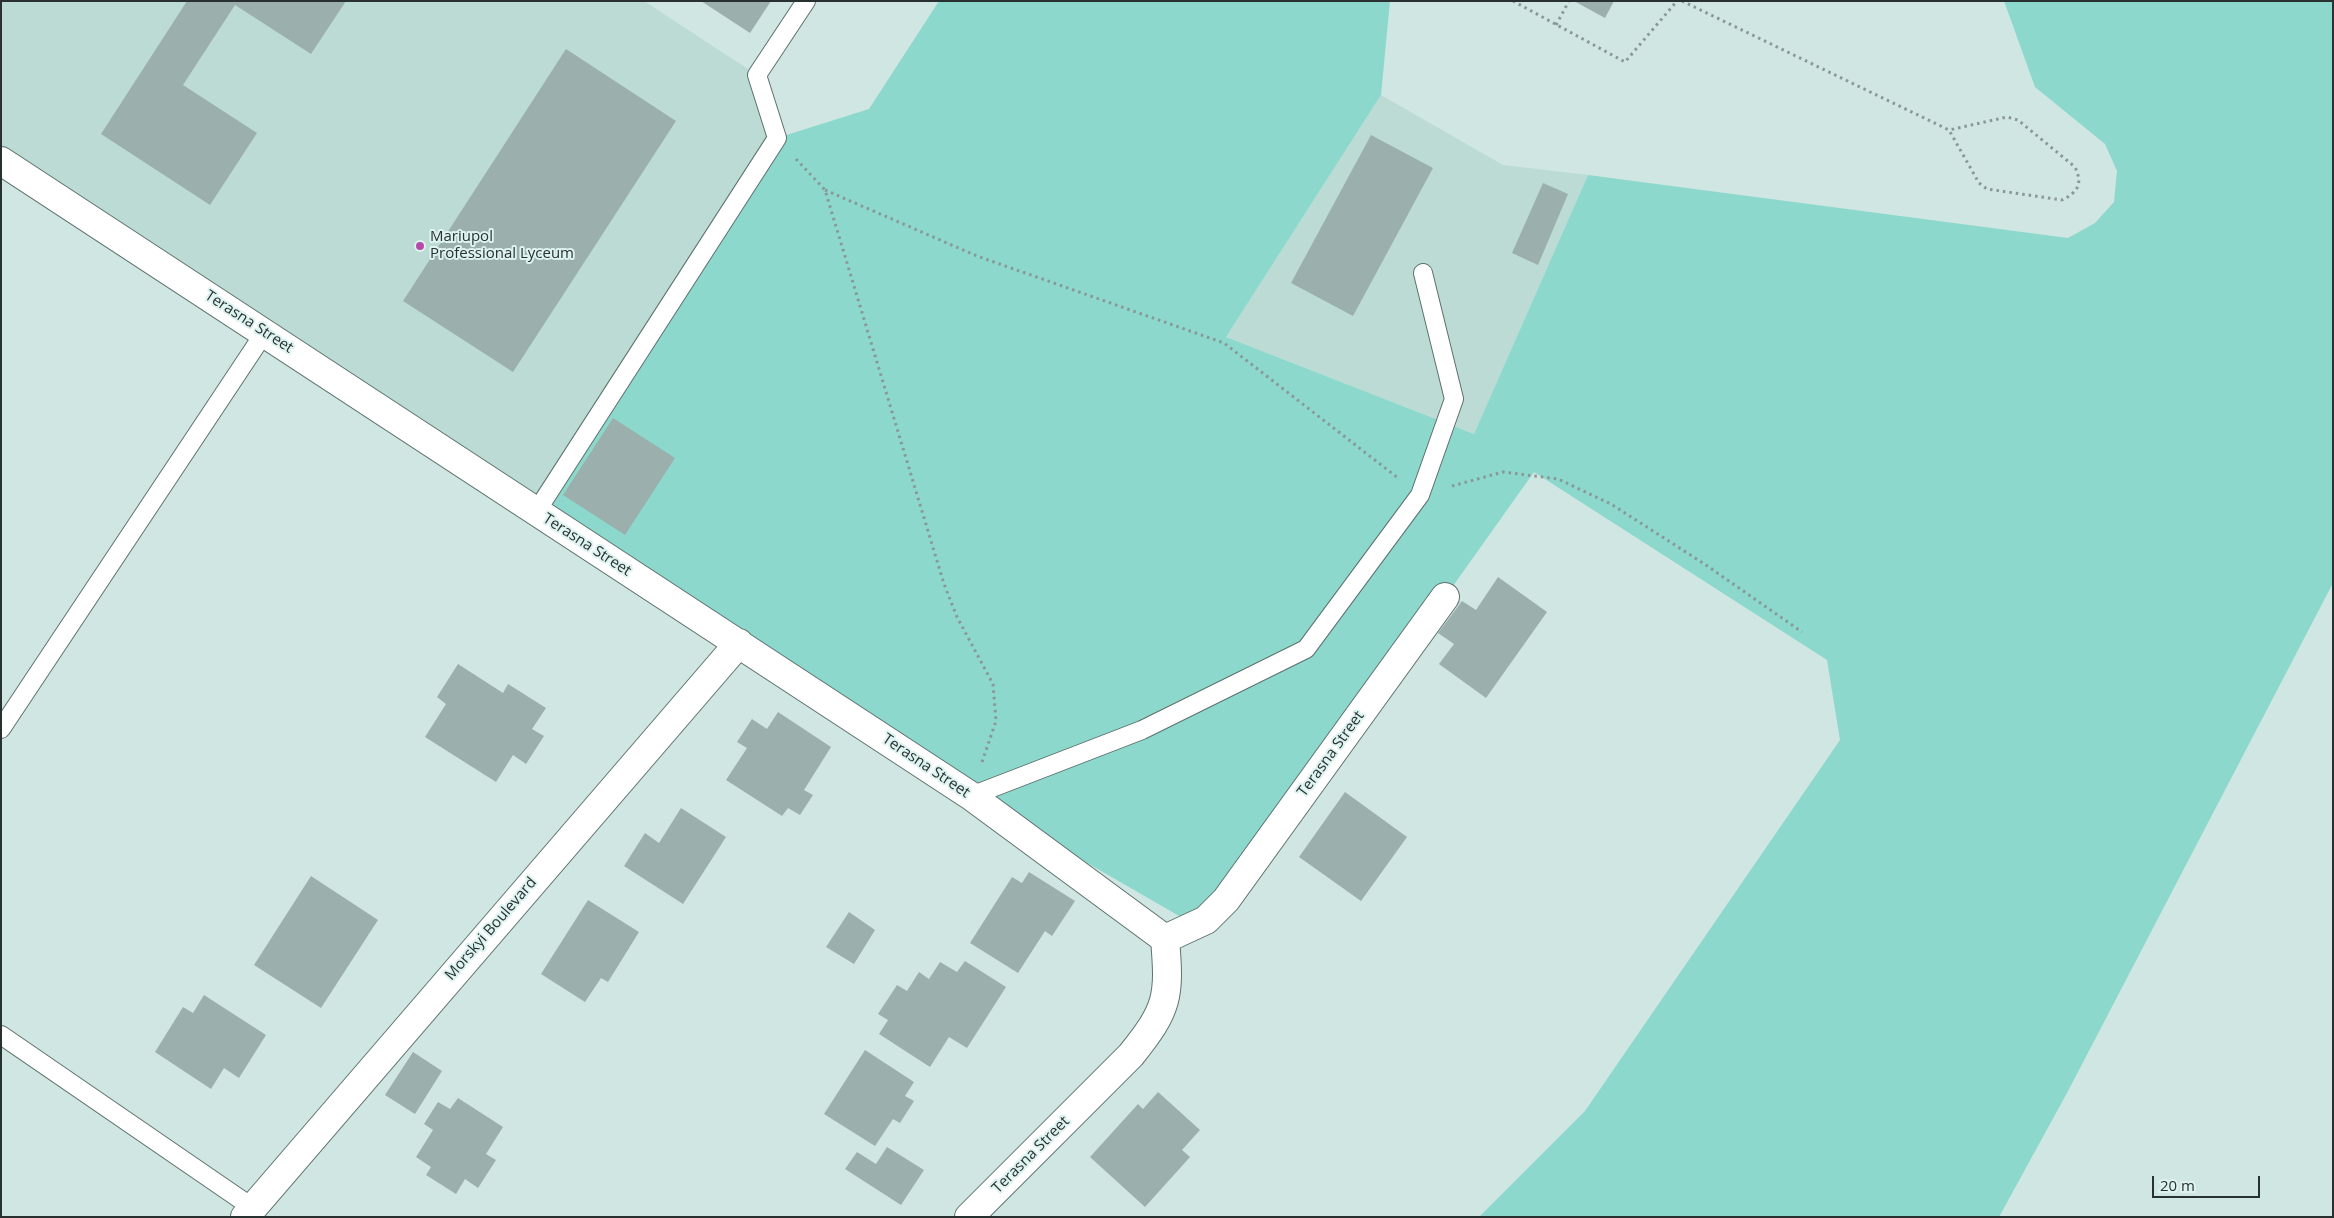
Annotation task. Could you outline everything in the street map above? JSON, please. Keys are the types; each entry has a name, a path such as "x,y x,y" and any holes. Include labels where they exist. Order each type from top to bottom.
{"street":[{"name":"Terasna Street","path":"1,161 265,332 536,512 971,796 1165,939 1169,979 1166,1001 1153,1028 1131,1055 969,1217"},
{"name":"Terasna Street","path":"1165,939 1206,920 1226,900 1445,597"},
{"name":"Morskyi Boulevard","path":"249,1212 739,643"}],"lane":[{"path":"536,512 777,138 758,75 806,1"},
{"path":"971,796 1142,730 1306,649 1420,495 1454,399 1424,273"},
{"path":"1,729 265,332"},
{"path":"1,1036 249,1212"}],"path":[{"path":"1513,1 1625,62 1677,1"},
{"path":"1556,25 1569,1"},
{"path":"1682,1 1949,130 1979,183 1987,189 2062,200 2079,187 2080,177 2075,167 2018,120 2007,117 1949,130"},
{"path":"777,138 825,190 977,256 1224,344 1420,495 1503,472 1558,478 1611,504 1706,564 1802,632"},
{"path":"825,190 944,584 957,617 993,684 996,721 971,796"}],"shaded area":[{"name":"Mariupol Professional Lyceum","path":"1,1 644,1 757,75 777,138 536,512 1,161"},
{"path":"1381,95 1503,165 1588,175 1474,434 1226,337"}],"green space":[{"path":"939,1 1390,1 1381,95 1226,337 1474,434 1588,175 2068,238 2095,223 2114,202 2117,171 2105,144 2035,87 2004,1 2333,1 2333,583 2067,1093 1999,1217 1479,1217 1585,1111 1840,740 1827,660 1534,472 1207,932 971,796 536,512 777,138 869,109"}],"building":[{"path":"187,1 346,1 311,54 235,5 183,85 257,133 210,205 101,134"},
{"path":"701,1 771,1 750,33"},
{"path":"1574,1 1614,1 1605,18"},
{"path":"566,49 676,121 513,372 403,301"},
{"path":"1371,135 1433,168 1353,316 1291,283"},
{"path":"1543,183 1568,194 1538,265 1512,253"},
{"path":"613,418 675,458 625,535 563,495"},
{"path":"1498,577 1547,612 1486,698 1439,664 1454,644 1438,633 1462,601 1476,610"},
{"path":"458,664 503,693 508,684 546,708 532,729 544,736 526,764 513,755 496,782 425,737 446,704 437,697"},
{"path":"778,712 831,747 804,790 813,795 800,815 788,808 782,816 726,780 747,748 737,742 752,719 767,729"},
{"path":"1345,792 1407,837 1361,901 1299,857"},
{"path":"681,808 726,837 683,904 624,866 645,833 659,843"},
{"path":"1029,872 1075,901 1052,936 1045,931 1018,973 970,943 1012,877 1022,883"},
{"path":"311,876 378,920 321,1008 254,965"},
{"path":"588,900 639,932 608,982 601,978 585,1002 541,974"},
{"path":"849,912 875,930 854,964 826,947"},
{"path":"965,961 1006,987 967,1048 949,1037 930,1067 879,1034 888,1020 878,1014 897,985 907,991 919,972 929,979 940,962 957,972"},
{"path":"204,995 266,1035 239,1078 224,1068 211,1089 155,1052 183,1007 193,1013"},
{"path":"865,1050 914,1082 905,1096 914,1101 900,1123 893,1119 875,1146 824,1114"},
{"path":"413,1052 442,1071 415,1114 385,1095"},
{"path":"1158,1092 1200,1130 1182,1150 1190,1157 1145,1207 1090,1157 1138,1104 1143,1109"},
{"path":"458,1098 503,1127 486,1154 496,1160 478,1188 465,1179 456,1194 426,1175 431,1167 416,1157 433,1130 424,1124 438,1102 450,1109"},
{"path":"887,1147 924,1170 901,1205 845,1169 857,1152 876,1164"}],"place":[{"name":"Mariupol Professional Lyceum","path":"420,246"}]}
